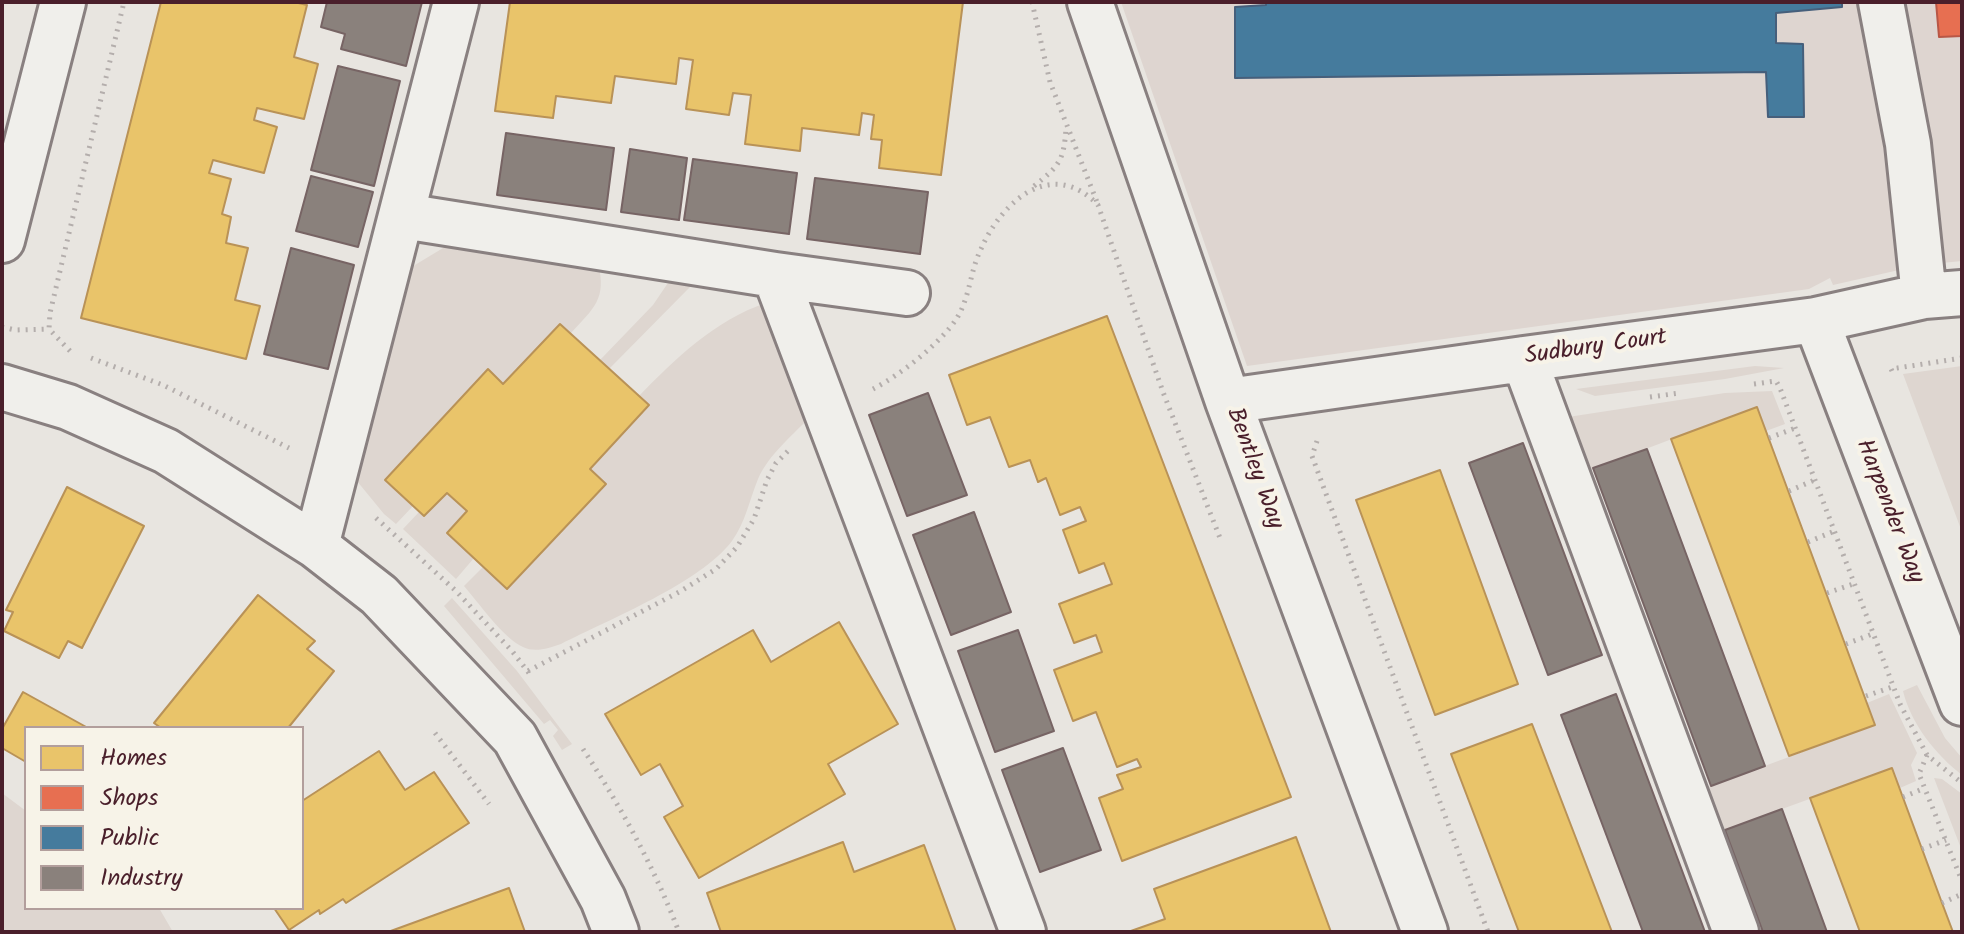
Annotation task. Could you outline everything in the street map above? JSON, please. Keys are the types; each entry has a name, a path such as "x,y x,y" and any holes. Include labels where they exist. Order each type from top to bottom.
{"street":[{"path":"2,240 63,2"},
{"path":"316,546 456,2"},
{"name":"Bentley Way","path":"1090,2 1228,401 1425,932"},
{"path":"1881,2 1908,144 1943,295"},
{"path":"403,216 907,293"},
{"path":"775,275 1023,932"},
{"name":"Sudbury Court","path":"1228,401 1816,320 1943,295"},
{"name":"Harpender Way","path":"1816,320 1962,703"},
{"path":"1524,359 1736,932"},
{"path":"2,387 68,407 166,451 316,546 379,595 515,738 603,899 616,932"}],"path":[{"path":"79,354 69,351 49,329 50,313 124,2"},
{"path":"1032,2 1050,82 1098,205 1163,392 1223,546"},
{"path":"528,671 681,591 716,569 737,547 754,519 776,463 841,405 890,380 946,332 958,317 973,267 992,228 1027,191 1060,164 1065,151 1066,126"},
{"path":"1027,191 1048,183 1066,184 1084,191 1098,205"},
{"path":"2,327 15,330 49,329"},
{"path":"88,357 163,385 335,474"},
{"path":"1896,383 1891,369 1962,358"},
{"path":"1745,384 1776,381 1780,388 1900,704 1927,755 1962,783"},
{"path":"1636,399 1690,392"},
{"path":"1320,438 1312,456 1488,932"},
{"path":"426,723 490,806"},
{"path":"1927,755 1919,774 1962,881"},
{"path":"1903,797 1925,788"},
{"path":"1922,849 1946,840"},
{"path":"1942,903 1962,894"}],"shaded area":[{"path":"1121,2 1962,2 1962,261 1921,265 1833,285 1830,278 1809,289 1247,366"},
{"path":"453,242 598,263 601,286 592,309 571,333 560,324 503,384 488,370 386,480 413,506 396,524 352,475 405,271"},
{"path":"674,274 690,275 690,287 609,369 600,360 653,305"},
{"path":"766,303 813,414 782,445 763,470 732,541 699,571 677,585 561,644 532,650 515,642 499,628 464,586 483,567 508,589 606,484 590,469 649,405 639,396 713,330"},
{"path":"1755,366 1784,368 1595,396 1576,389"},
{"path":"1962,366 1962,532 1903,374"},
{"path":"1772,391 1785,424 1766,431 1756,407 1580,474 1568,417 1725,393"},
{"path":"447,493 467,511 447,533 474,558 456,579 403,529 419,512 424,516"},
{"path":"452,598 517,671 572,744 562,750 553,736 558,730 550,720 544,724 444,606"},
{"path":"1917,685 1945,738 1962,758 1962,775 1934,748 1912,715 1903,691"},
{"path":"1889,694 1917,753 1911,765 1916,781 1900,788 1892,769 1716,833 1700,790 1875,725 1867,703"},
{"path":"1934,778 1942,779 1962,794 1962,851"},
{"path":"2,793 24,810 24,910 160,910 173,932 2,932"}],"building: Homes":[{"path":"161,2 294,2 307,5 294,57 318,64 304,119 257,108 254,120 277,127 264,173 213,160 209,173 231,179 222,214 231,217 226,243 248,248 235,300 260,306 246,359 81,318"},
{"path":"510,2 963,2 941,175 879,168 882,140 871,139 874,115 862,113 859,135 802,128 800,151 745,144 751,95 733,93 729,115 686,109 693,60 679,58 676,84 615,76 611,103 556,96 553,118 495,111"},
{"path":"1107,316 1291,797 1122,861 1099,798 1123,789 1117,775 1141,767 1137,759 1117,767 1096,712 1073,721 1054,670 1102,652 1096,635 1074,643 1059,604 1112,584 1104,563 1079,573 1063,530 1086,521 1080,507 1060,515 1046,478 1038,482 1030,460 1009,467 990,417 967,425 949,375"},
{"path":"560,324 649,405 590,469 606,484 507,589 447,533 467,511 447,493 424,516 385,480 488,369 503,384"},
{"path":"1757,407 1875,725 1789,756 1671,439"},
{"path":"1440,470 1518,684 1435,715 1356,500"},
{"path":"67,487 144,526 82,648 68,641 59,658 4,631 13,612 6,610"},
{"path":"258,595 315,641 307,649 334,671 290,726 158,726 154,723"},
{"path":"839,622 898,724 828,764 845,794 699,878 664,817 683,806 660,764 641,775 605,714 753,630 771,662"},
{"path":"23,692 84,726 24,726 24,761 2,748 2,729"},
{"path":"1532,724 1612,932 1519,932 1451,754"},
{"path":"379,751 405,790 434,772 469,823 346,903 343,899 320,914 319,910 289,930 275,910 304,910 304,800"},
{"path":"1892,768 1953,932 1860,932 1810,798"},
{"path":"1296,837 1331,932 1128,932 1165,919 1154,889"},
{"path":"843,842 854,872 924,845 956,932 721,932 707,893"},
{"path":"509,888 525,932 388,932"}],"building: Shops":[{"path":"1936,2 1962,2 1962,36 1939,37"}],"building: Public":[{"path":"1266,2 1842,2 1842,7 1776,13 1776,43 1803,44 1804,117 1768,117 1766,72 1235,78 1235,7 1266,5"}],"building: Industry":[{"path":"327,2 422,2 406,66 341,49 345,34 321,27"},
{"path":"338,66 400,81 374,186 311,170"},
{"path":"506,133 614,148 606,210 497,195"},
{"path":"630,149 687,158 679,220 621,212"},
{"path":"693,159 797,173 789,234 684,220"},
{"path":"311,176 373,192 358,247 296,231"},
{"path":"815,178 928,192 920,254 807,239"},
{"path":"291,248 354,265 328,369 264,354"},
{"path":"928,393 967,495 907,516 869,415"},
{"path":"1523,443 1602,655 1548,675 1469,463"},
{"path":"1647,449 1765,766 1711,786 1593,468"},
{"path":"974,512 1011,612 951,635 913,535"},
{"path":"1018,630 1054,731 995,752 958,651"},
{"path":"1616,694 1705,932 1643,932 1561,715"},
{"path":"1063,748 1101,850 1040,872 1002,770"},
{"path":"1782,809 1827,932 1763,932 1725,830"}]}
